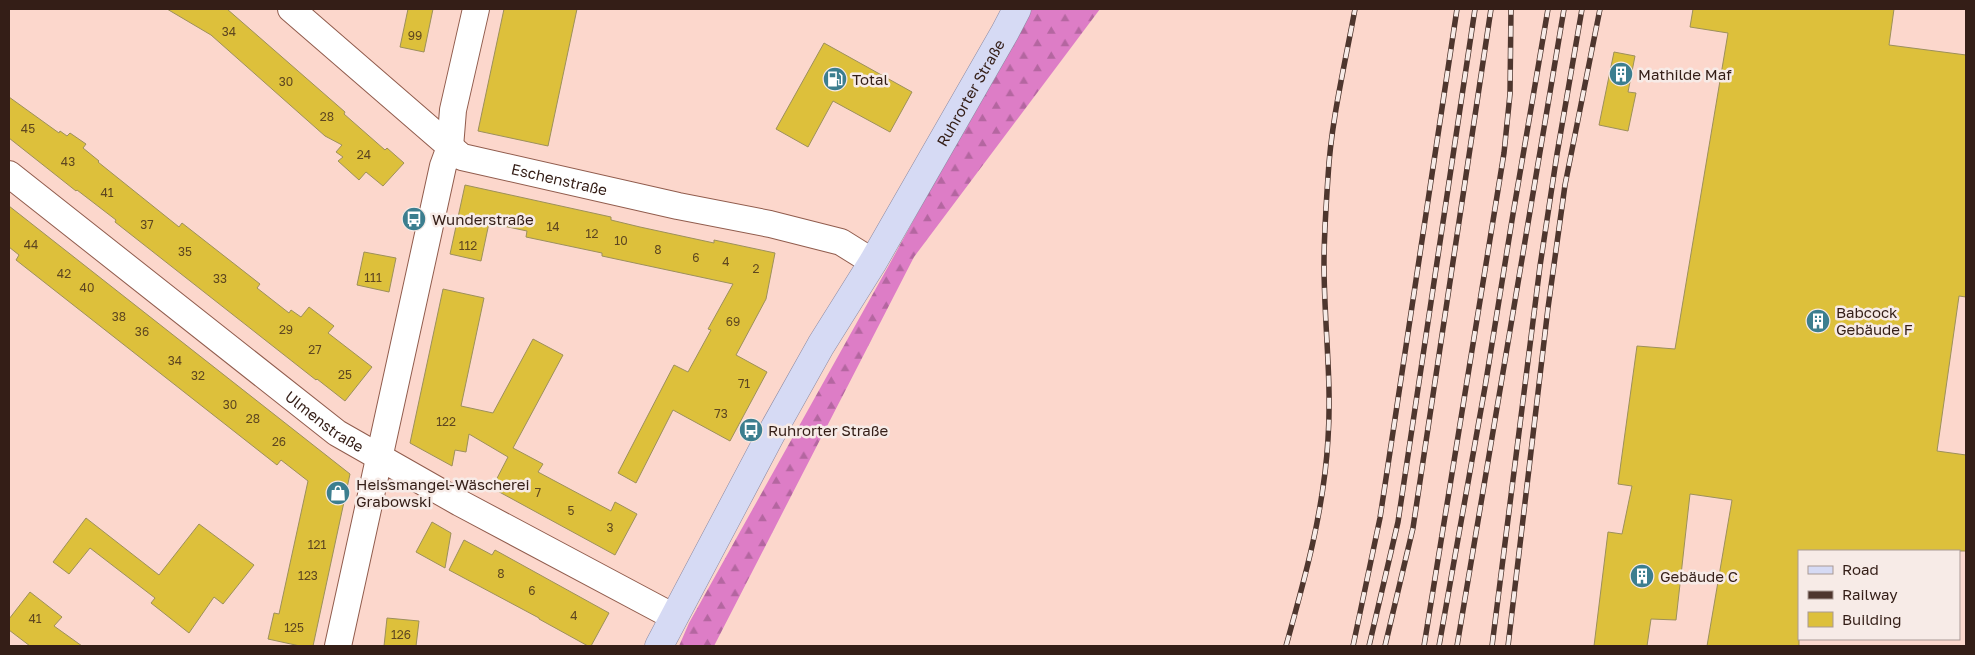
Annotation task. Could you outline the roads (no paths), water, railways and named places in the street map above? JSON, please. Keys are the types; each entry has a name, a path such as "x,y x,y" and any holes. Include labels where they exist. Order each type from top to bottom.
{"main road":[{"name":"Ruhrorter Straße","path":"659,646 775,428 822,345 873,262 1017,9"}],"street":[{"name":"Eschenstraße","path":"291,9 462,157 770,224 841,242 873,262"},
{"path":"338,646 373,482 380,458 444,166 450,147 453,110 476,9"},
{"name":"Ulmenstraße","path":"9,174 336,433 674,616"}],"railway":[{"path":"1286,646 1313,544 1326,465 1329,417 1324,286 1327,199 1335,114 1355,9"},
{"path":"1353,646 1380,518 1457,9"},
{"path":"1369,646 1398,522 1475,9"},
{"path":"1385,646 1413,528 1491,9"},
{"path":"1424,646 1504,153 1510,94 1511,9"},
{"path":"1439,646 1485,387 1548,9"},
{"path":"1457,646 1564,9"},
{"path":"1492,646 1540,266 1582,9"},
{"path":"1508,646 1548,308 1565,185 1600,9"}],"place":[{"name":"Mathilde Maf","path":"1621,74"},
{"name":"Total","path":"835,79"},
{"name":"Wunderstraße","path":"414,219"},
{"name":"Babcock Gebäude F","path":"1818,321"},
{"name":"Ruhrorter Straße","path":"751,430"},
{"name":"Heissmangel-Wäscherei Grabowski","path":"338,493"},
{"name":"Gebäude C","path":"1642,576"}]}
